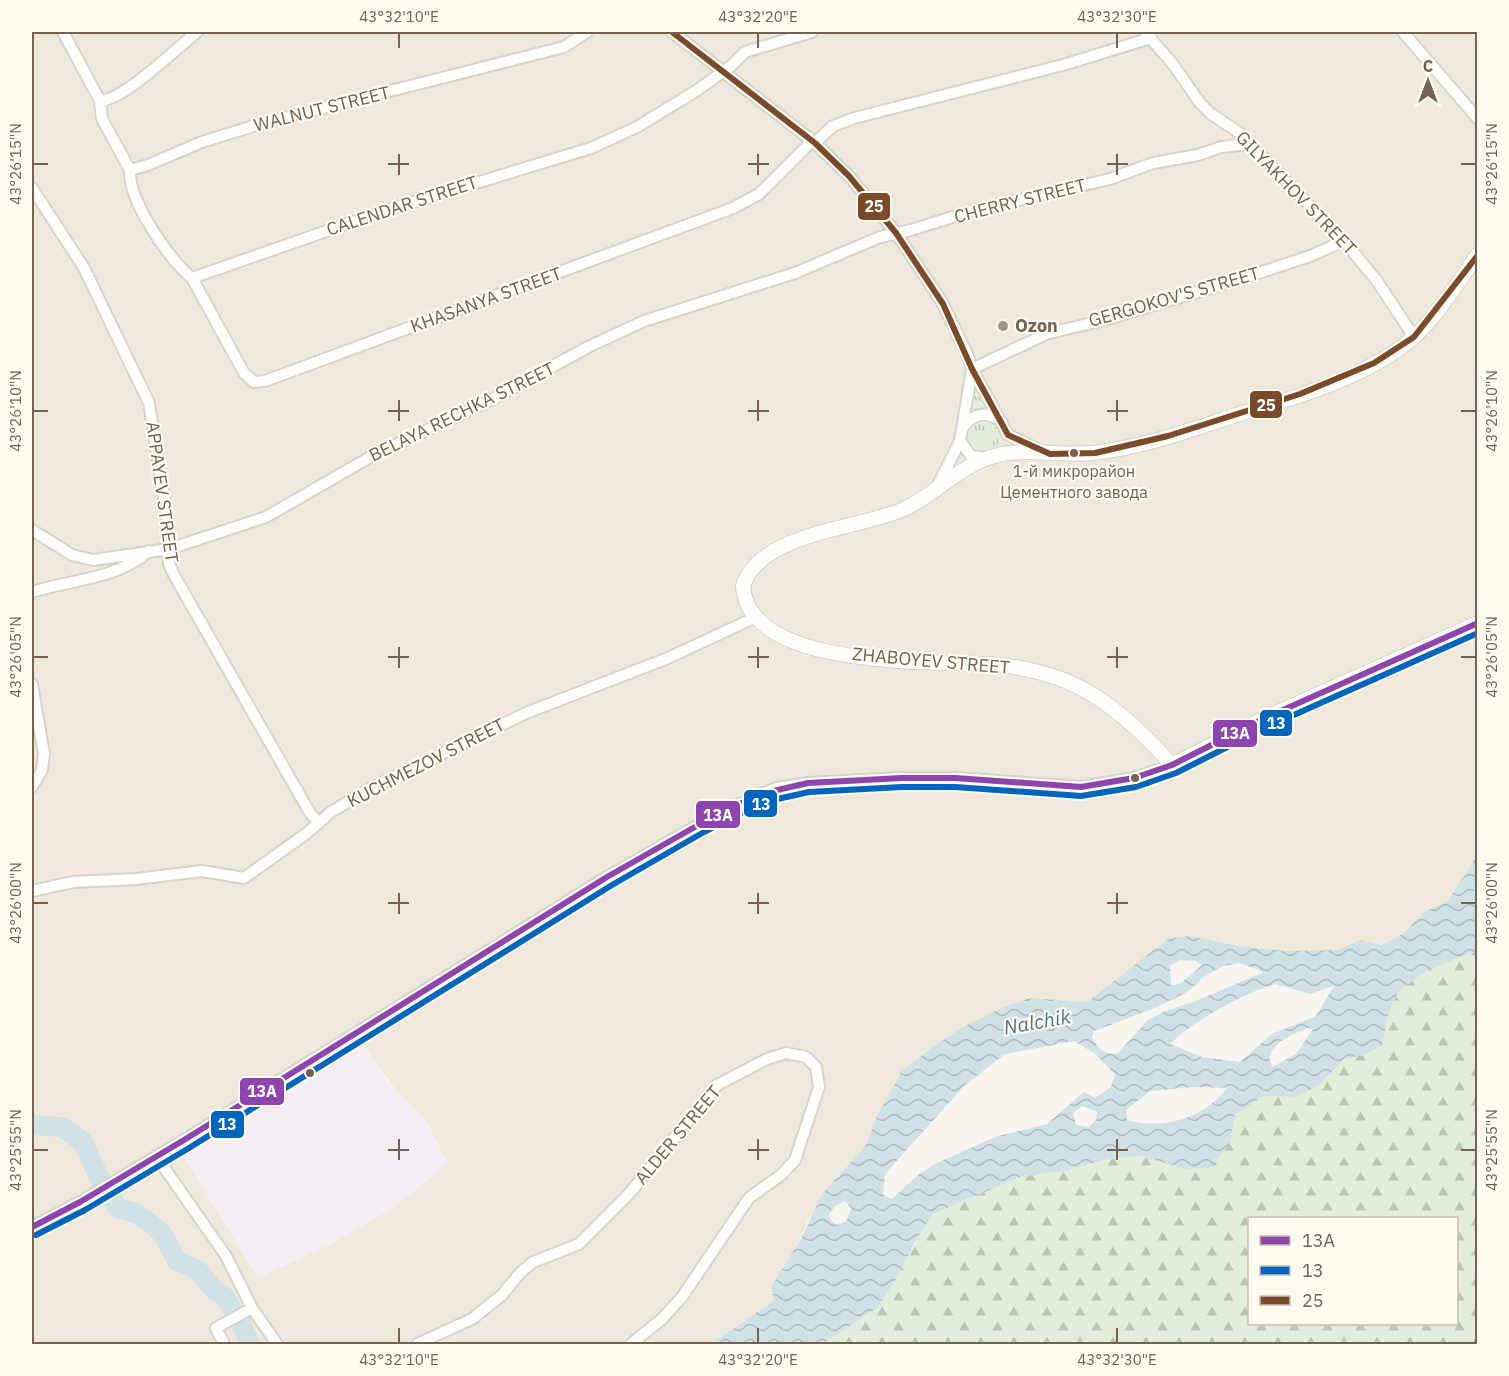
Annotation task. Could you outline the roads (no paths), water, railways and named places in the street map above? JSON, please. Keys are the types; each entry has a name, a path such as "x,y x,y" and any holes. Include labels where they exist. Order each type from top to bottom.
{"street":[{"path":"63,32 100,101 102,119 130,170 131,185 162,246 180,269 192,278"},
{"path":"100,101 114,97 131,86 197,32"},
{"name":"WALNUT STREET","path":"130,170 148,165 195,144 260,124 564,47 587,32"},
{"path":"672,32 814,142 849,176 896,233 943,304 972,369 1008,435 1050,454"},
{"name":"CALENDAR STREET","path":"192,278 411,202 591,148 637,127 696,91 745,52 812,32"},
{"path":"1403,32 1478,119"},
{"name":"KHASANYA STREET","path":"192,278 244,373 254,382 265,381 733,208 759,194 833,126 854,118 1063,65 1148,35"},
{"name":"GILYAKHOV STREET","path":"1148,35 1200,103 1210,113 1241,134 1306,198 1344,241 1377,280 1414,337"},
{"name":"CHERRY STREET","path":"896,233 975,210 1110,179 1153,163 1198,155 1221,147 1249,144"},
{"name":"APPAYEV STREET","path":"32,188 84,268 146,393 163,480 170,564 174,574 310,813 319,823"},
{"name":"BELAYA RECHKA STREET","path":"32,530 81,559 93,560 170,549 266,517 372,456 493,399 623,329 795,273 879,237 896,233"},
{"name":"GERGOKOV'S STREET","path":"972,369 1046,334 1244,278 1310,256 1344,241"},
{"path":"972,369 961,435 971,456 1095,453 1149,441 1262,407 1363,368 1394,352 1414,337 1435,313 1478,254"},
{"path":"939,485 969,419 981,414 993,416 1002,422"},
{"path":"754,618 743,586 753,565 804,539 906,508 970,464 994,456 1008,435"},
{"path":"32,592 99,576 140,559 149,551"},
{"name":"ZHABOYEV STREET","path":"754,618 765,628 792,640 853,656 895,662 1008,666 1054,677 1078,687 1134,725 1172,765"},
{"name":"KUCHMEZOV STREET","path":"32,891 73,882 124,880 202,871 244,878 331,812 373,787 516,718 668,658 754,618"},
{"path":"32,1227 80,1202 156,1156 608,877 700,824 777,788 808,783 902,778 955,778 1081,787 1134,778 1172,765 1265,718 1478,622"},
{"path":"32,684 44,754 42,770 32,787"},
{"name":"ALDER STREET","path":"417,1344 472,1319 502,1295 520,1273 533,1262 579,1244 628,1194 717,1085 767,1059 786,1053 806,1056 816,1067 819,1087 795,1160 781,1175 749,1198 682,1297 662,1319 631,1344"},
{"path":"156,1156 226,1256 248,1310 277,1344"},
{"path":"224,1344 216,1331 248,1310"}],"water":[{"name":"Nalchik","path":"1477,855 1477,887 1474,892 1477,897 1477,951 1419,976 1400,991 1394,1000 1386,1023 1382,1046 1364,1055 1344,1059 1318,1086 1296,1097 1264,1096 1235,1115 1228,1144 1209,1168 1186,1169 1141,1156 1107,1159 1065,1171 1023,1176 933,1214 877,1308 823,1344 711,1344 773,1301 772,1285 802,1237 822,1194 865,1147 876,1118 901,1072 961,1028 1003,1007 1030,998 1087,1002 1169,938 1191,936 1239,946 1287,951 1337,950 1360,940 1381,945 1404,933 1425,911 1447,902","holes":["1180,960 1195,961 1202,965 1181,983 1171,986 1170,966","1240,963 1264,972 1196,1001 1165,1011 1148,1020 1117,1054 1105,1052 1094,1041 1092,1037 1094,1031 1155,1008 1189,991 1202,978 1223,966","1275,984 1310,994 1334,986 1316,1016 1272,1034 1240,1062 1202,1057 1170,1044 1205,1017 1233,1001","1308,1028 1313,1029 1296,1054 1272,1067 1269,1057 1276,1046","1074,1041 1094,1053 1115,1074 1111,1087 1095,1098 1084,1092 1047,1124 995,1137 937,1163 919,1174 892,1199 883,1195 885,1174 964,1086 1005,1054","1193,1087 1227,1088 1217,1099 1195,1114 1169,1122 1155,1124 1127,1120 1126,1110 1150,1091","1082,1106 1097,1112 1096,1120 1089,1127 1076,1125 1073,1113","845,1201 851,1208 846,1221 836,1225 830,1219 829,1214 836,1205"]}],"waterway":[{"path":"32,1125 62,1127 83,1142 98,1175 118,1208 138,1214 162,1233 177,1261 198,1270 215,1291 225,1297 241,1323 250,1344"}],"place":[{"name":"Ozon","path":"1003,326"},
{"name":"1-й микрорайон Цементного завода","path":"1074,453"}]}
